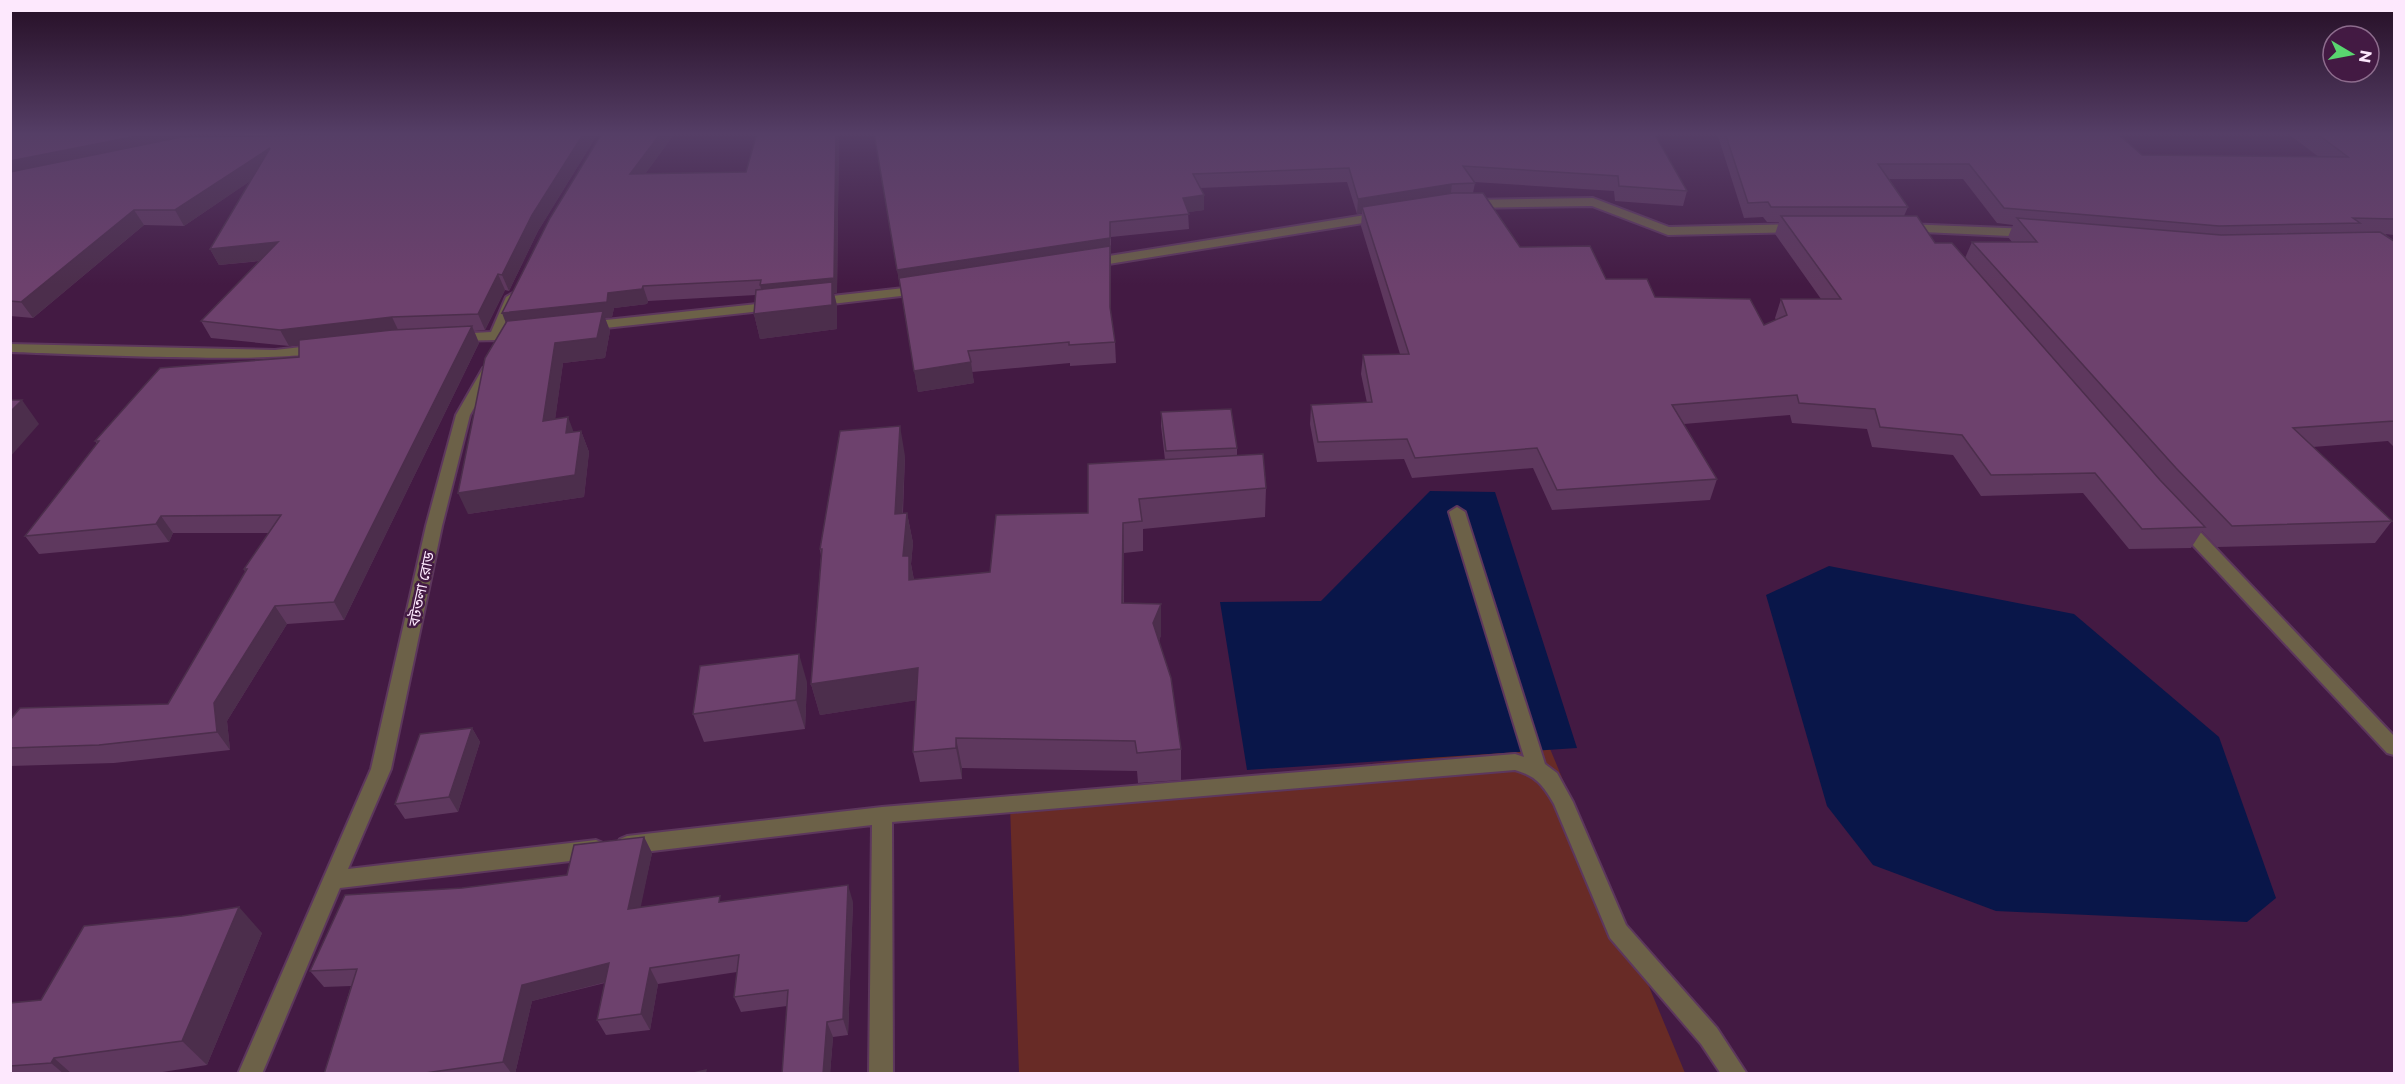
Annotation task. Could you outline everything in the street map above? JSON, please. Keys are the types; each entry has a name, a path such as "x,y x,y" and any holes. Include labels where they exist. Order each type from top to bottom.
{"street":[{"path":"1450,205 1593,202 1668,231 1711,228 1816,228"},
{"path":"1077,265 1392,214"},
{"path":"1886,228 1994,230 2050,234"},
{"path":"1928,230 1943,248"},
{"name":"বটতলা রোড","path":"250,1074 381,769 434,526 463,415 508,335 521,277"},
{"path":"568,328 936,288"},
{"path":"443,338 508,335"},
{"path":"10,348 275,354 332,347"},
{"path":"1457,512 1537,768"},
{"path":"2171,512 2394,748"},
{"path":"334,880 882,815 1515,762 1537,768 1550,779 1563,802 1618,931 1709,1036 1735,1074"},
{"path":"881,1074 882,815"}],"shaded area":[{"path":"1430,491 1495,492 1577,748 1247,770 1220,602 1321,601"},
{"path":"1829,566 2074,614 2219,737 2276,898 2247,922 1996,911 1873,865 1827,806 1766,595"},
{"path":"1548,744 1685,1073 1019,1073 1010,805"}],"building":[{"path":"10,184 215,184 175,210 134,210 21,302 10,301"},
{"path":"249,184 552,184 532,215 502,275 498,274 478,314 392,317 280,330 201,321 278,242 210,249"},
{"path":"571,184 835,184 834,278 760,285 761,280 643,286 642,289 608,293 607,302 502,313 550,218"},
{"path":"882,184 1198,184 1204,195 1183,198 1189,214 1110,222 1110,238 897,270"},
{"path":"1354,184 1462,184 1452,184 1358,199"},
{"path":"1619,184 1683,184 1687,191 1619,186"},
{"path":"1742,184 1892,184 1908,207 1771,207 1768,202 1748,203"},
{"path":"1985,184 2394,184 2394,219 2353,218 2360,223 2219,226 2004,208"},
{"path":"1453,193 1483,193 1520,247 1590,246 1606,279 1647,279 1655,297 1750,299 1764,325 1787,315 1781,299 1841,299 1781,216 1917,216 1935,243 1952,243 2160,480 2205,527 2142,529 2095,473 1991,475 1962,435 1880,427 1875,409 1799,403 1797,395 1672,405 1717,479 1557,490 1537,448 1415,458 1407,439 1318,442 1311,405 1372,402 1363,355 1409,354 1362,207"},
{"path":"2017,218 2221,235 2380,232 2394,241 2394,421 2293,428 2392,521 2232,526 2176,468 1972,242 2037,242"},
{"path":"1110,246 1110,307 1115,342 1069,345 1069,342 968,351 971,362 914,371 899,278"},
{"path":"832,282 832,305 754,314 756,290"},
{"path":"603,311 597,338 555,343 543,421 568,417 566,433 581,431 575,475 458,493 485,358 507,321"},
{"path":"472,326 334,602 275,606 214,703 217,732 99,745 10,748 10,720 20,708 168,704 247,569 244,569 281,515 161,516 156,524 25,536 99,441 95,441 160,368 299,357 299,340 392,330"},
{"path":"10,400 22,400 10,412"},
{"path":"1231,409 1237,448 1166,451 1161,412"},
{"path":"900,426 895,514 907,513 903,556 909,556 909,580 990,572 996,515 1088,513 1088,464 1263,454 1266,488 1139,499 1142,521 1123,523 1122,603 1161,604 1153,623 1171,678 1181,749 1137,753 1135,741 956,738 956,748 913,752 918,668 811,684 822,549 820,549 840,431"},
{"path":"799,654 796,700 693,714 700,666"},
{"path":"472,728 449,797 395,804 420,734"},
{"path":"644,837 628,909 720,896 719,902 848,885 843,1019 827,1022 823,1074 782,1074 788,990 734,997 739,955 650,968 641,1014 597,1020 609,963 522,985 503,1062 418,1074 324,1074 357,969 310,971 345,895 462,888 567,875 574,845"},
{"path":"239,907 182,1041 54,1058 51,1063 10,1066 10,1003 41,1000 84,926 182,916"},
{"path":"706,1070 705,1074 689,1074"}]}
